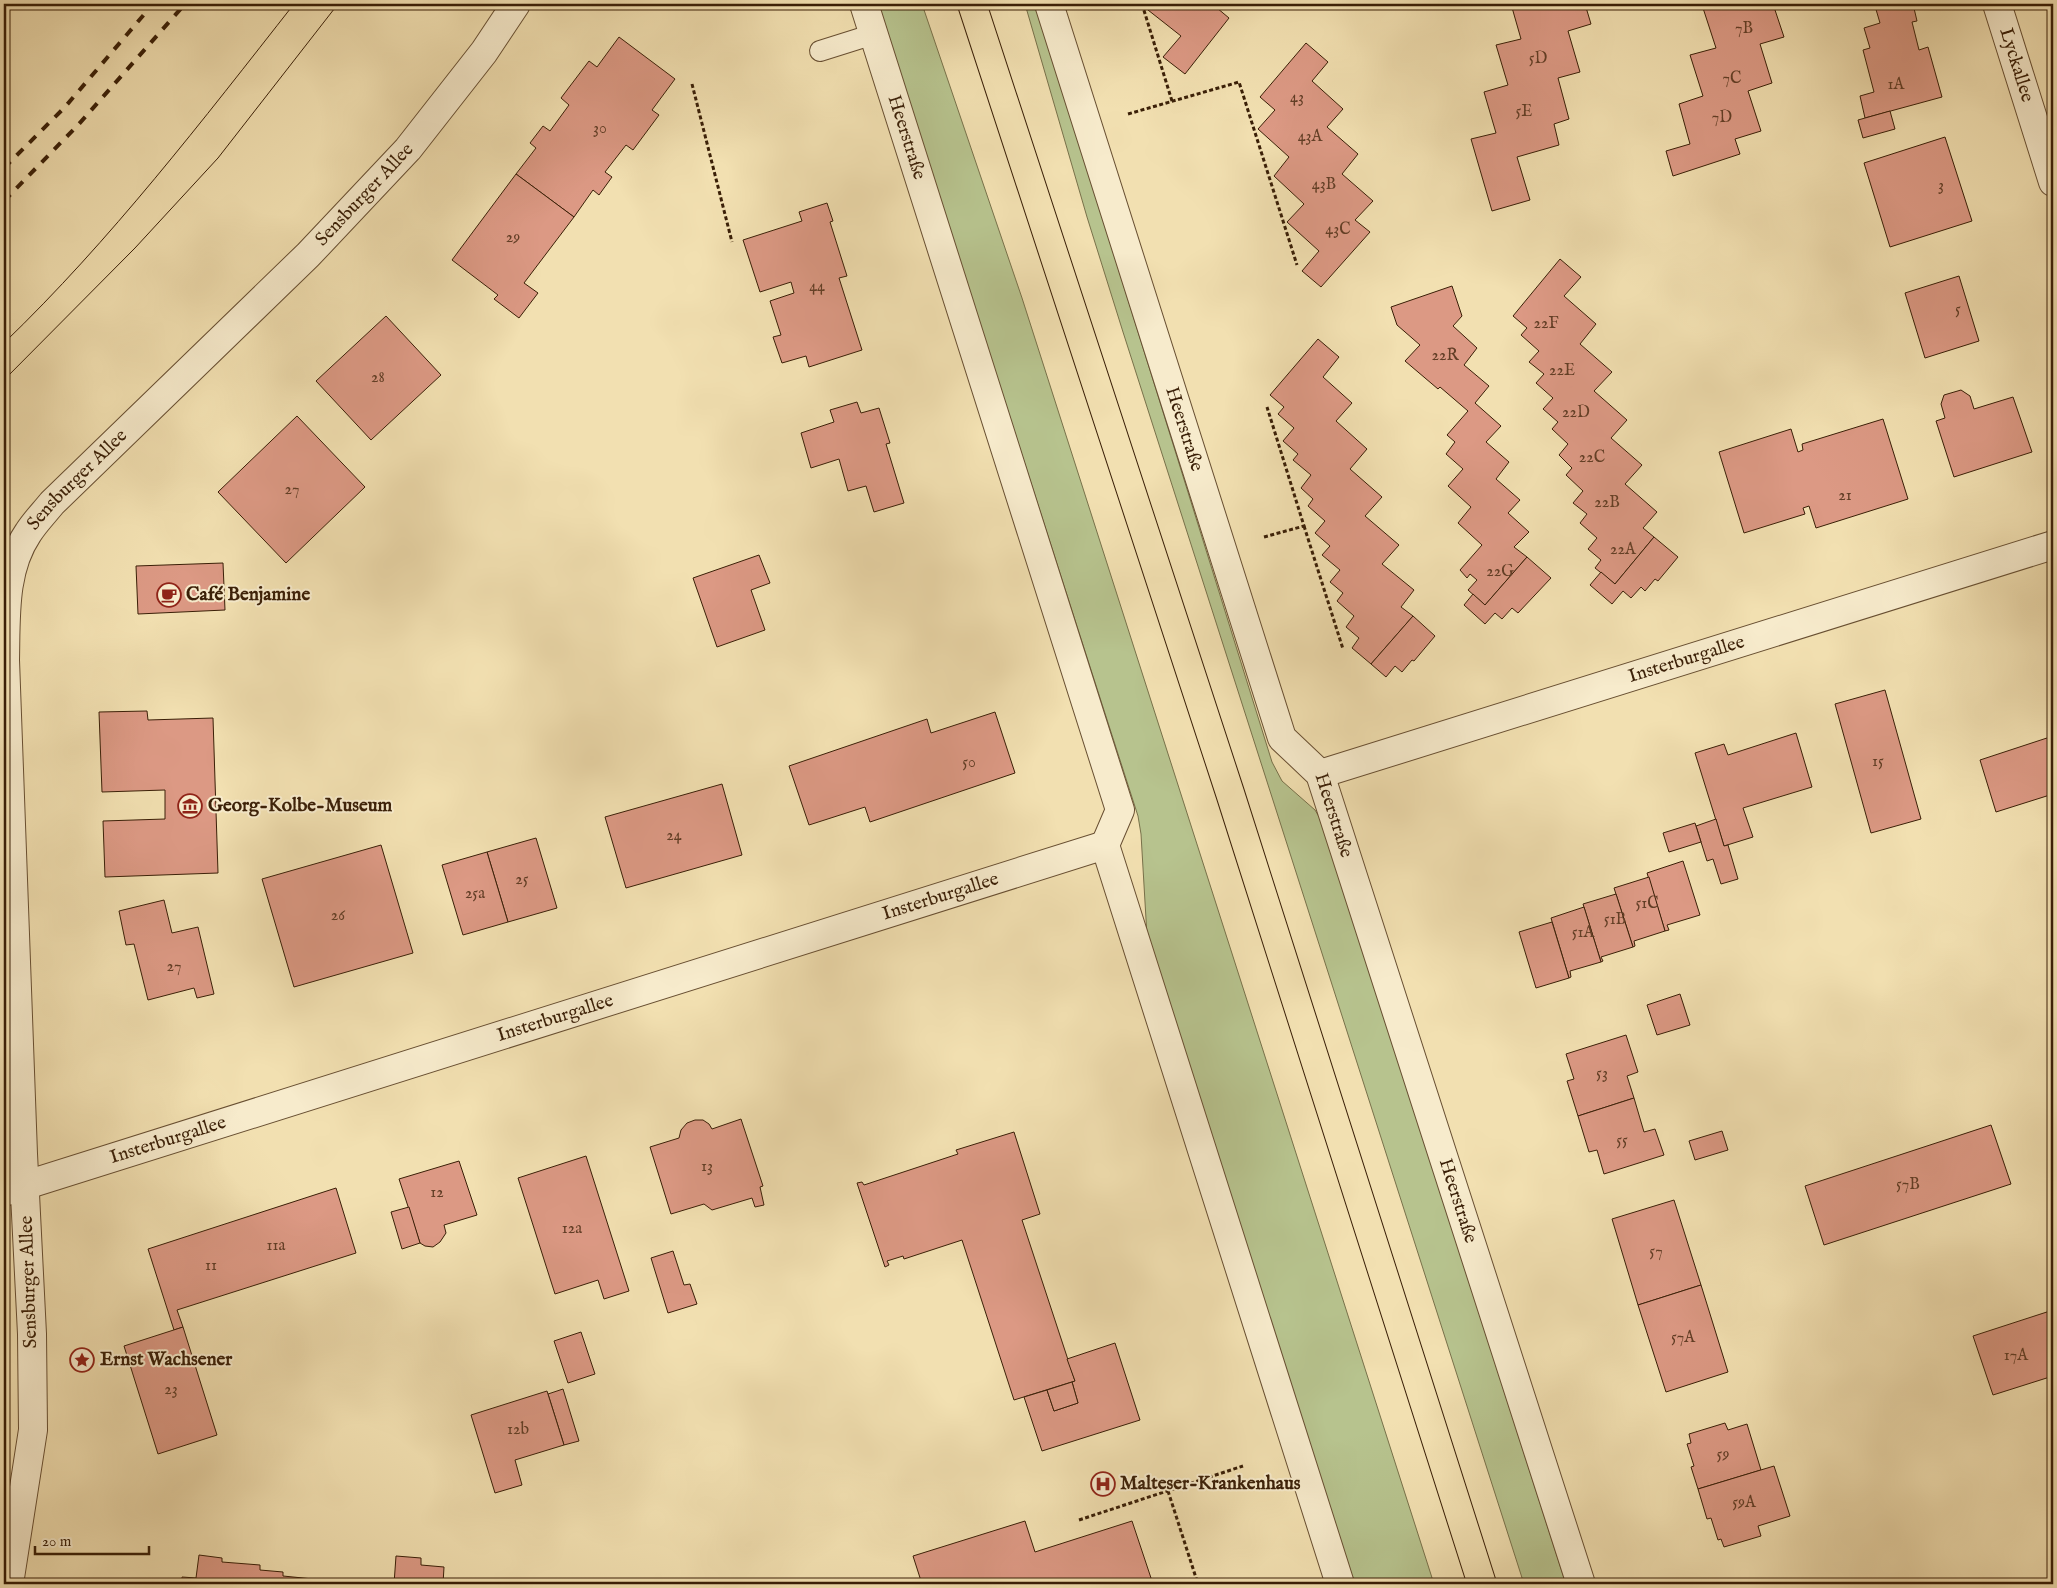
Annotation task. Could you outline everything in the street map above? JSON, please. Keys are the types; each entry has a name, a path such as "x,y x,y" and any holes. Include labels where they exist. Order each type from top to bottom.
{"main road":[{"path":"972,4 1230,793 1482,1584"}],"street":[{"name":"Sensburger Allee","path":"9,1584 33,1430 32,1334 14,1189 5,660 6,607 11,570 27,534 52,502 308,255 408,149 484,52 516,4"},
{"name":"Heerstraße","path":"864,4 1120,810 1106,845"},
{"name":"Heerstraße","path":"1049,4 1282,738 1320,774 1581,1584"},
{"name":"Lyckallee","path":"1997,4 2053,182"},
{"name":"Insterburgallee","path":"1320,774 2053,545"},
{"name":"Insterburgallee","path":"14,1189 1106,845"},
{"path":"1106,845 1340,1584"}],"lane":[{"path":"820,51 874,34"}],"path":[{"path":"1142,4 1172,101"},
{"path":"1128,114 1239,82 1297,265"},
{"path":"692,84 732,242"},
{"path":"1267,406 1343,649"},
{"path":"1264,537 1304,526"},
{"path":"1079,1520 1243,1466"},
{"path":"1168,1491 1198,1584"}],"green space":[{"path":"877,4 922,4 1022,298 1434,1584 1352,1584 1147,936 1141,834 1138,816"},
{"path":"1025,4 1036,4 1272,762 1282,781 1315,810 1321,820 1566,1584 1524,1584 1123,332 1087,217"}],"building":[{"path":"1153,4 1221,4 1217,8 1229,18 1185,74 1163,57 1181,36 1148,10"},
{"path":"1511,4 1585,4 1591,24 1568,31 1580,72 1558,78 1569,119 1554,124 1559,145 1517,157 1530,200 1492,211 1471,139 1496,133 1484,92 1508,85 1496,45 1521,39"},
{"path":"1717,4 1773,4 1784,37 1760,44 1772,83 1748,91 1761,131 1735,139 1740,154 1673,176 1666,151 1690,144 1679,104 1703,96 1690,55 1716,48 1703,8"},
{"path":"1871,4 1913,4 1917,21 1912,22 1919,50 1928,47 1942,97 1865,118 1860,96 1874,92 1863,50 1870,48 1864,28 1880,23 1875,6 1872,7"},
{"path":"619,37 675,79 652,110 659,115 633,150 626,145 605,172 612,177 599,195 593,190 574,217 516,174 536,148 530,143 543,126 550,131 569,105 561,98 589,61 597,67"},
{"path":"1306,43 1328,62 1312,81 1343,109 1327,127 1358,154 1342,174 1373,201 1355,220 1370,232 1321,287 1302,271 1319,251 1287,222 1304,204 1274,176 1289,157 1258,129 1275,110 1260,97"},
{"path":"1890,111 1895,129 1863,138 1858,120"},
{"path":"1945,137 1972,221 1890,247 1864,163"},
{"path":"516,174 574,217 524,283 538,293 519,318 494,299 498,295 452,260"},
{"path":"827,203 833,221 830,222 847,276 839,278 862,350 809,367 806,356 782,363 773,337 781,335 770,301 794,293 791,282 760,292 743,240 802,221 799,212"},
{"path":"1560,259 1581,277 1564,296 1596,324 1580,344 1612,372 1594,391 1627,420 1611,438 1642,465 1625,484 1657,512 1643,528 1654,537 1615,584 1595,568 1601,560 1588,549 1597,538 1580,523 1587,514 1573,503 1583,491 1566,475 1572,468 1559,455 1568,444 1552,429 1558,422 1543,409 1553,398 1536,383 1544,374 1529,362 1539,351 1521,335 1527,328 1513,316"},
{"path":"1959,276 1979,341 1925,358 1905,293"},
{"path":"1452,286 1462,316 1453,326 1477,348 1464,365 1489,386 1475,403 1501,426 1486,442 1509,462 1496,479 1520,500 1508,513 1529,532 1514,547 1527,557 1485,605 1468,590 1477,580 1470,574 1467,578 1460,570 1482,545 1458,523 1471,507 1448,486 1463,469 1446,454 1455,442 1447,435 1468,411 1405,361 1420,345 1397,325 1391,307"},
{"path":"386,316 441,375 371,440 316,381"},
{"path":"1318,339 1339,357 1323,377 1352,403 1336,421 1367,449 1350,469 1382,497 1365,516 1399,545 1382,564 1414,590 1401,607 1413,616 1371,664 1352,648 1359,638 1346,627 1354,616 1337,601 1343,593 1330,582 1340,570 1322,555 1330,546 1315,533 1325,521 1308,506 1313,499 1301,488 1311,475 1293,460 1298,454 1283,441 1294,428 1278,414 1284,407 1270,395"},
{"path":"1961,390 1970,396 1974,409 2013,397 2032,452 1954,477 1936,421 1945,418 1941,404 1944,395"},
{"path":"857,402 861,413 879,408 890,443 886,444 904,503 874,512 866,486 848,491 839,459 811,468 801,433 834,422 830,410"},
{"path":"297,416 365,487 286,563 218,492"},
{"path":"1883,419 1908,499 1816,528 1809,506 1803,508 1805,514 1744,533 1719,452 1791,429 1798,452 1803,450 1802,444"},
{"path":"1654,537 1678,557 1658,581 1655,579 1645,591 1641,587 1631,598 1623,591 1612,604 1590,585 1601,572 1615,584"},
{"path":"759,555 770,583 751,590 765,630 717,647 693,578"},
{"path":"1527,557 1551,578 1518,613 1512,608 1502,619 1495,613 1485,624 1464,605 1473,594 1485,605"},
{"path":"223,563 225,610 138,614 136,566"},
{"path":"1413,616 1435,636 1402,672 1395,666 1386,677 1371,664"},
{"path":"1885,690 1921,819 1871,833 1835,704"},
{"name":"Georg-Kolbe-Museum","path":"147,711 148,720 213,718 218,873 105,877 103,821 165,819 165,790 102,792 99,712"},
{"path":"995,712 1015,773 870,822 865,807 809,825 789,766 927,719 931,733"},
{"path":"1796,733 1812,787 1743,808 1753,837 1724,846 1695,753 1724,744 1728,755"},
{"path":"2053,736 2053,794 1996,812 1980,760"},
{"path":"722,784 742,855 626,888 605,817"},
{"path":"1716,819 1724,846 1728,845 1738,879 1721,884 1713,859 1707,861 1696,826"},
{"path":"1695,823 1701,842 1669,852 1663,833"},
{"path":"536,838 557,908 508,922 487,852"},
{"path":"381,845 413,953 294,987 262,879"},
{"path":"487,852 508,922 463,935 442,865"},
{"path":"1683,861 1700,915 1667,925 1669,930 1665,931 1647,873"},
{"path":"1649,877 1665,931 1634,941 1635,946 1633,947 1614,888"},
{"path":"1616,894 1633,947 1601,957 1603,961 1601,962 1583,904"},
{"path":"164,900 172,933 198,927 214,994 197,998 194,988 148,1000 134,944 126,945 119,911"},
{"path":"1584,907 1601,962 1570,971 1571,977 1569,978 1551,918"},
{"path":"1552,922 1569,978 1536,988 1519,932"},
{"path":"1680,994 1690,1025 1657,1035 1647,1005"},
{"path":"1626,1035 1638,1072 1627,1076 1634,1098 1578,1116 1567,1081 1574,1079 1566,1054"},
{"path":"1634,1098 1644,1132 1655,1129 1664,1155 1604,1174 1597,1150 1589,1152 1578,1116"},
{"path":"741,1119 763,1186 760,1187 764,1205 755,1207 752,1198 712,1210 704,1204 671,1214 650,1147 679,1138 681,1130 687,1123 695,1120 703,1120 712,1129"},
{"path":"1991,1125 2011,1184 1824,1245 1805,1186"},
{"path":"1722,1131 1728,1150 1695,1160 1689,1141"},
{"path":"1014,1132 1040,1214 1022,1220 1075,1381 1014,1400 962,1240 904,1259 903,1256 887,1261 889,1265 885,1267 857,1183 862,1182 864,1185 958,1154 956,1150"},
{"path":"586,1156 629,1291 604,1299 598,1280 555,1294 518,1178"},
{"path":"459,1161 477,1215 444,1225 446,1233 440,1242 433,1247 425,1246 420,1243 399,1179"},
{"path":"336,1188 356,1253 177,1310 183,1327 174,1330 148,1249"},
{"path":"1674,1200 1701,1285 1638,1305 1612,1219"},
{"path":"409,1207 420,1243 402,1249 391,1212"},
{"path":"673,1251 684,1285 690,1284 697,1304 668,1313 651,1258"},
{"path":"1701,1285 1728,1372 1666,1392 1638,1305"},
{"path":"2053,1310 2053,1376 1993,1395 1973,1336"},
{"path":"183,1327 217,1435 158,1454 124,1346"},
{"path":"581,1332 595,1374 568,1383 554,1341"},
{"path":"1115,1343 1140,1420 1042,1451 1024,1397 1047,1390 1054,1411 1078,1403 1072,1382 1075,1381 1067,1359"},
{"path":"1072,1382 1078,1403 1054,1411 1047,1390"},
{"path":"563,1389 579,1441 564,1445 548,1394"},
{"path":"547,1391 564,1445 515,1460 522,1485 495,1493 471,1415"},
{"path":"1725,1423 1728,1430 1747,1424 1761,1470 1698,1489 1691,1467 1694,1466 1687,1444 1691,1443 1689,1434"},
{"path":"1774,1466 1790,1516 1758,1526 1761,1536 1724,1547 1721,1539 1718,1540 1711,1518 1707,1519 1698,1489"},
{"path":"1025,1521 1035,1552 1132,1521 1153,1584 922,1584 913,1556"},
{"path":"199,1555 222,1558 222,1562 260,1565 260,1570 283,1572 283,1576 313,1579 312,1584 182,1584 182,1577 196,1578"},
{"path":"396,1556 421,1558 421,1565 444,1567 443,1584 394,1584"}],"tram line":[{"path":"4,343 82,263 155,179 294,4"},
{"path":"4,380 135,248 218,158 338,4"}],"railway":[{"path":"4,168 65,107 153,4"},
{"path":"4,201 78,125 185,4"}],"place":[{"name":"Café Benjamine","path":"169,595"},
{"name":"Georg-Kolbe-Museum","path":"190,806"},
{"name":"Ernst Wachsener","path":"82,1360"},
{"name":"Malteser-Krankenhaus","path":"1103,1484"}]}
